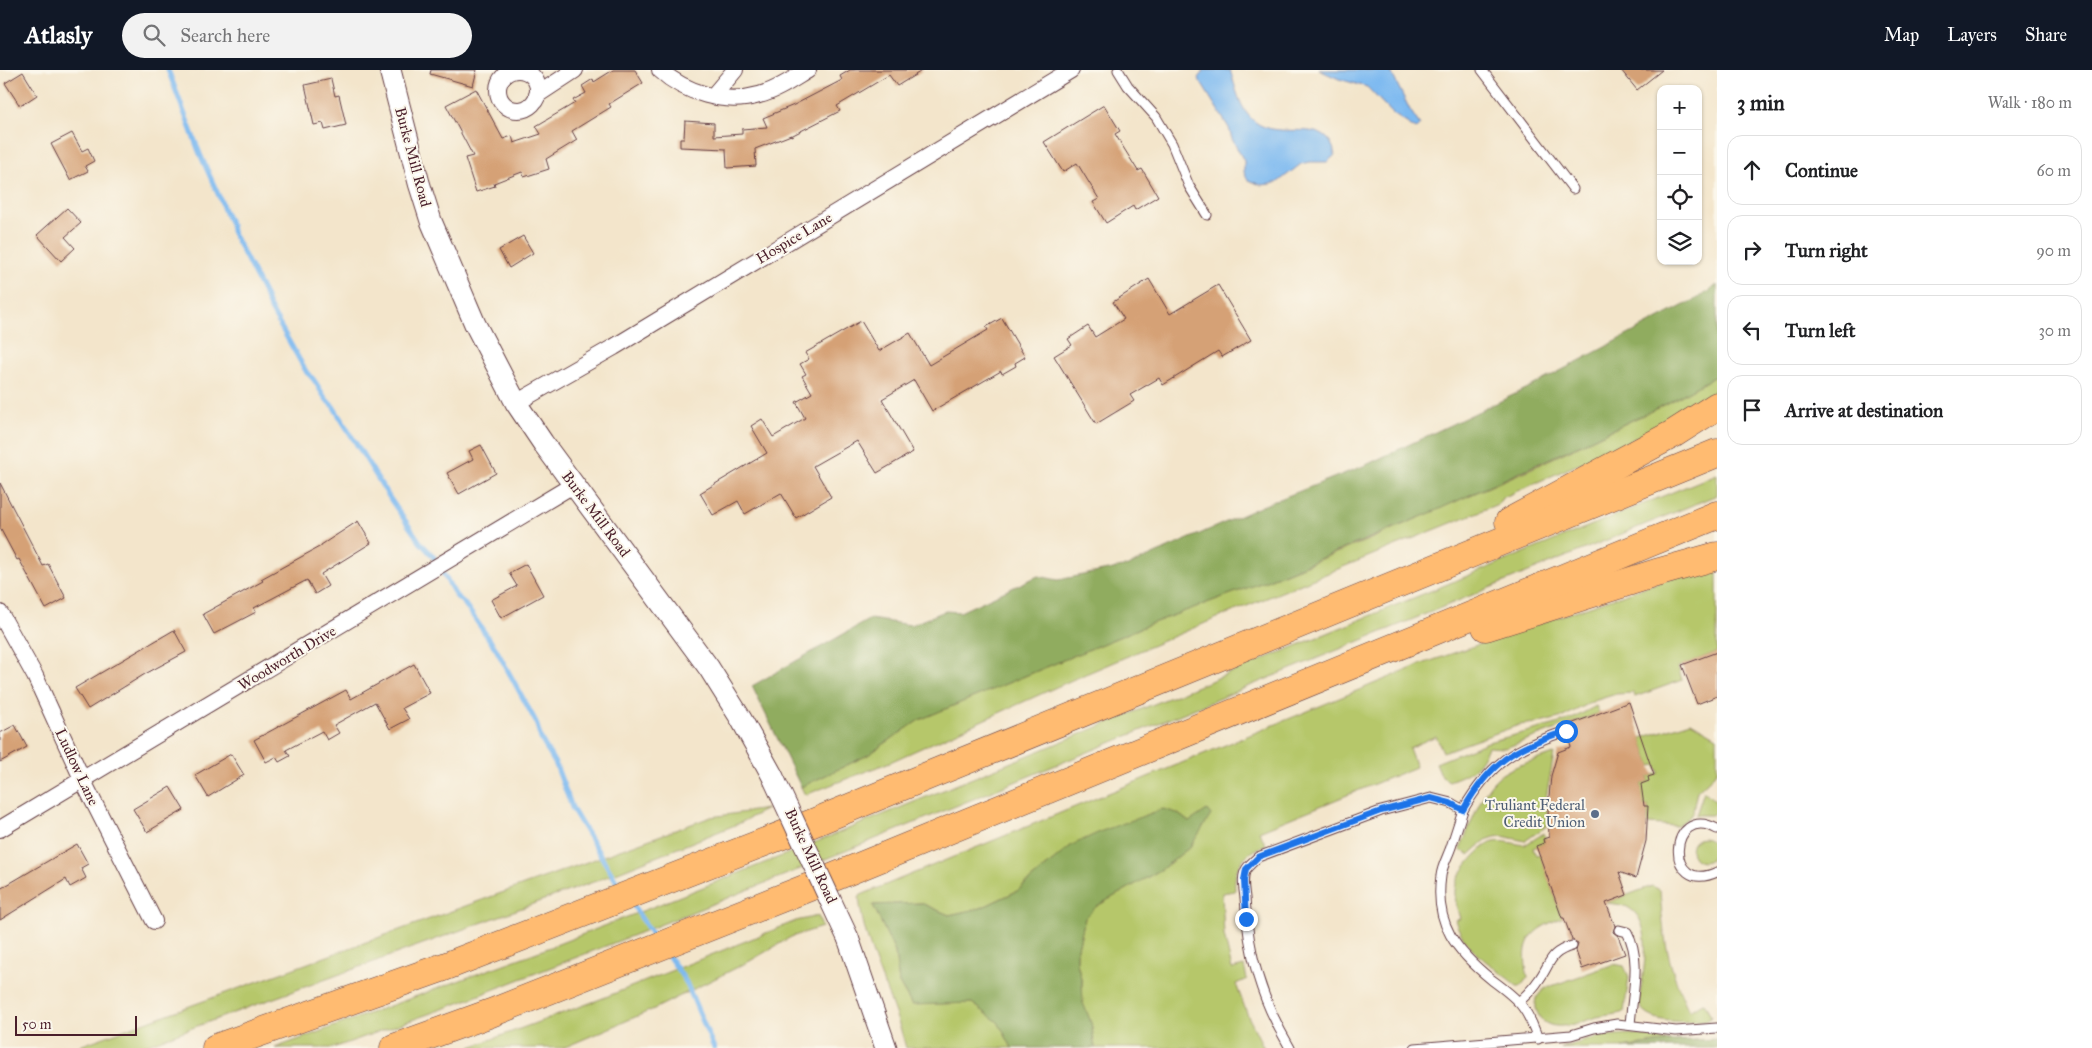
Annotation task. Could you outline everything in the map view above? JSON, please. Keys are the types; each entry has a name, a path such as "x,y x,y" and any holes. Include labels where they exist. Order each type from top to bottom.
{"highway":[{"path":"1389,588 1672,434 1717,406"},
{"path":"216,1048 444,968 793,831 1717,453"},
{"path":"394,1048 491,1013 817,884 1717,515"},
{"path":"1291,689 1656,573 1717,556"}],"street":[{"name":"Burke Mill Road","path":"390,70 419,183 431,221 475,324 516,403 573,485 709,668 741,719 772,775 848,938 886,1048"},
{"path":"537,95 575,70"},
{"path":"660,70 685,88 713,96 738,98 759,95 801,72"},
{"path":"713,96 735,70"},
{"name":"Hospice Lane","path":"516,403 614,347 1071,70"},
{"name":"Woodworth Drive","path":"0,829 83,781 573,485"},
{"name":"Ludlow Lane","path":"0,613 35,676 83,781 154,921"}],"lane":[{"path":"1118,70 1128,86 1156,117 1172,144 1189,186 1206,215"},
{"path":"1482,70 1573,189"},
{"path":"1538,1038 1531,1020 1520,1002 1471,962 1453,942 1441,910 1441,874 1463,810 1483,778 1504,759 1533,742 1566,731"},
{"path":"1290,1048 1276,1023 1257,979 1246,919 1244,880 1246,869 1258,857 1381,811 1431,798 1450,803 1463,810"},
{"path":"1717,829 1702,824 1693,826 1685,831 1677,850 1683,866 1694,874 1702,876 1717,872"},
{"path":"1619,930 1627,932 1632,941 1636,956 1630,1025"},
{"path":"1520,1002 1539,981 1550,958 1561,949 1572,946"},
{"path":"1415,1048 1571,1035 1617,1024 1676,1031 1717,1028"}],"green space":[{"path":"1717,285 1717,375 1666,404 1435,511 1266,581 1150,624 919,720 868,755 801,787 752,686 870,619 911,625 945,611 960,612 1038,576 1058,580 1128,566 1262,506 1366,465 1530,387 1703,295"},
{"path":"1717,375 1717,394 1639,437 1502,498 1498,504 1210,621 1081,676 890,762 805,795 801,787 868,755 919,720 1150,624 1266,581 1368,540 1532,468 1666,404"},
{"path":"1717,474 1717,495 858,846 647,930 451,1006 333,1048 275,1048 548,948 772,860"},
{"path":"1717,562 1717,652 1678,667 1682,680 1635,697 1633,693 1616,694 1594,701 1563,717 1544,722 1519,725 1443,752 1436,736 1409,748 1416,767 1259,831 1266,845 1251,852 1241,862 1236,875 1235,891 1222,893 1224,935 1232,969 1244,966 1247,979 1236,984 1248,1016 1264,1048 1095,1048 1091,1022 1082,1003 1082,982 1077,963 1077,952 1085,918 1097,906 1162,869 1190,847 1189,822 1177,813 1072,845 1017,891 981,908 949,915 921,903 873,905 895,952 899,983 911,1004 972,1003 999,1022 1012,1048 906,1048 867,937 859,898 861,895 1422,664"},
{"path":"1596,706 1599,713 1505,748 1488,747 1481,760 1473,769 1449,781 1442,777 1436,763 1488,742 1574,718"},
{"path":"1691,722 1717,737 1717,772 1697,791 1693,811 1687,819 1676,826 1648,824 1648,806 1643,806 1641,784 1649,781 1648,777 1659,773 1656,765 1651,766 1641,738"},
{"path":"1554,754 1546,798 1548,825 1525,841 1502,836 1486,840 1469,855 1460,849 1482,798 1495,780 1502,774 1527,762"},
{"path":"1704,791 1717,803 1717,810 1712,815 1696,815"},
{"path":"767,809 740,823 596,881 137,1048 74,1048 711,817"},
{"path":"1163,809 1177,813 1189,822 1207,810 1211,815 1190,847 1162,869 1097,906 1085,918 1077,952 1077,963 1082,982 1083,1003 1091,1022 1095,1048 1012,1048 998,1022 972,1003 912,1005 899,983 895,952 873,905 921,903 949,915 981,908 1017,891 1072,845 1102,831"},
{"path":"1544,833 1546,838 1543,839 1544,843 1533,848 1536,856 1540,855 1562,918 1542,927 1530,938 1525,954 1528,977 1521,986 1517,986 1481,957 1459,931 1455,920 1460,919 1455,888 1466,866 1477,853 1489,844 1502,841 1525,845"},
{"path":"1703,838 1712,841 1715,850 1712,859 1703,862 1694,859 1691,850 1694,841"},
{"path":"1652,886 1660,890 1665,938 1676,981 1689,1011 1703,1003 1711,1017 1708,1020 1679,1022 1658,1019 1643,1010 1639,1002 1645,951 1645,938 1642,926 1637,916 1629,908 1606,903"},
{"path":"818,916 822,927 791,937 750,961 654,1009 563,1048 468,1048 598,1000 796,921"},
{"path":"1614,964 1624,966 1629,977 1624,1012 1563,1026 1554,1026 1546,1023 1540,1017 1536,1008 1536,1001 1539,994 1546,988"},
{"path":"1631,1034 1671,1041 1622,1048 1561,1048 1601,1036"},
{"path":"1717,1039 1717,1048 1622,1048 1671,1041"}],"water":[{"path":"1204,70 1230,70 1241,104 1254,121 1265,127 1277,130 1302,130 1323,135 1331,142 1335,155 1327,162 1301,164 1278,182 1261,185 1248,180 1244,172 1244,161 1232,139 1229,128 1198,78"},
{"path":"1319,70 1390,70 1410,110 1420,125 1416,129 1393,114 1367,87 1339,79"}],"building":[{"path":"431,70 477,70 473,86 430,74"},
{"path":"613,70 635,70 643,83 609,104 611,107 572,131 577,140 546,159 549,169 524,177 522,172 494,183 495,186 476,192 465,158 473,156 446,105 476,89 503,139 512,136 514,143 541,134 536,126 575,103 573,100 586,93 582,86 593,79 594,82"},
{"path":"850,70 923,70 897,86 889,75 837,106 840,111 791,136 755,149 756,166 727,168 726,149 680,147 680,138 684,138 685,121 714,123 714,136 742,134 742,129 767,127 763,118 794,105 842,80 840,76"},
{"path":"1621,70 1662,70 1637,90"},
{"path":"23,72 37,95 20,106 5,83"},
{"path":"331,79 335,96 339,95 346,125 325,130 323,123 314,125 305,85"},
{"path":"1104,105 1120,131 1115,134 1138,171 1142,169 1158,196 1135,210 1133,206 1106,223 1093,202 1099,199 1077,163 1063,172 1044,142"},
{"path":"72,133 82,151 88,148 94,161 85,166 88,171 70,180 51,144"},
{"path":"67,208 81,223 65,237 75,248 61,261 37,235"},
{"path":"523,236 533,253 509,268 499,250"},
{"path":"1149,279 1170,314 1218,285 1251,340 1222,357 1218,351 1163,385 1159,378 1130,395 1134,401 1096,424 1054,356 1072,345 1068,339 1088,326 1095,337 1124,319 1113,302"},
{"path":"1002,318 1025,357 1015,363 1016,366 1002,374 1001,371 932,411 914,380 882,399 913,452 877,473 857,441 813,466 831,497 796,518 781,493 745,514 738,501 713,515 700,493 767,453 751,426 762,419 773,437 805,418 796,402 812,393 802,376 806,374 800,364 809,359 805,353 861,321 879,351 910,333 929,365 988,330 986,327"},
{"path":"481,445 496,473 459,494 447,473 473,459 469,451"},
{"path":"0,483 43,566 48,564 66,598 46,609 0,528"},
{"path":"358,521 371,543 321,574 328,586 315,594 307,580 254,608 256,612 214,634 203,614 263,581 261,579 321,546"},
{"path":"526,564 543,595 501,618 491,600 517,586 509,573"},
{"path":"174,630 186,652 145,674 88,709 75,688"},
{"path":"1717,652 1717,696 1697,704 1682,665"},
{"path":"414,664 430,693 402,708 409,719 390,729 375,702 334,725 339,733 327,740 322,731 286,750 290,756 279,762 276,757 266,762 254,740 346,690 351,699"},
{"name":"Truliant Federal Credit Union","path":"1629,702 1654,775 1648,777 1649,781 1641,784 1644,806 1648,806 1646,841 1636,878 1619,872 1627,895 1606,903 1615,926 1613,932 1618,936 1625,954 1582,969 1576,951 1578,943 1572,940 1564,918 1562,918 1536,846 1544,843 1543,839 1549,837 1548,807 1551,776 1558,752 1571,747 1568,737 1571,735 1572,729 1568,725"},
{"path":"15,725 27,747 0,762 0,733"},
{"path":"231,754 244,775 208,797 195,775"},
{"path":"170,787 184,810 147,832 133,809"},
{"path":"77,844 88,864 81,868 86,878 70,887 66,879 0,920 0,889"}],"waterway":[{"path":"168,70 200,154 231,223 232,231 269,306 307,373 333,406 391,500 420,542 433,556 456,596 464,603 496,649 536,722 541,739 556,765 573,810 621,889"},
{"path":"631,902 651,933 656,937"},
{"path":"666,952 686,982 714,1048"}],"place":[{"name":"Truliant Federal Credit Union","path":"1595,814"}],"route":[{"path":"1246,919 1244,880 1246,869 1258,857 1381,811 1431,798 1450,803 1463,810 1483,778 1504,759 1533,742 1566,731"}]}
